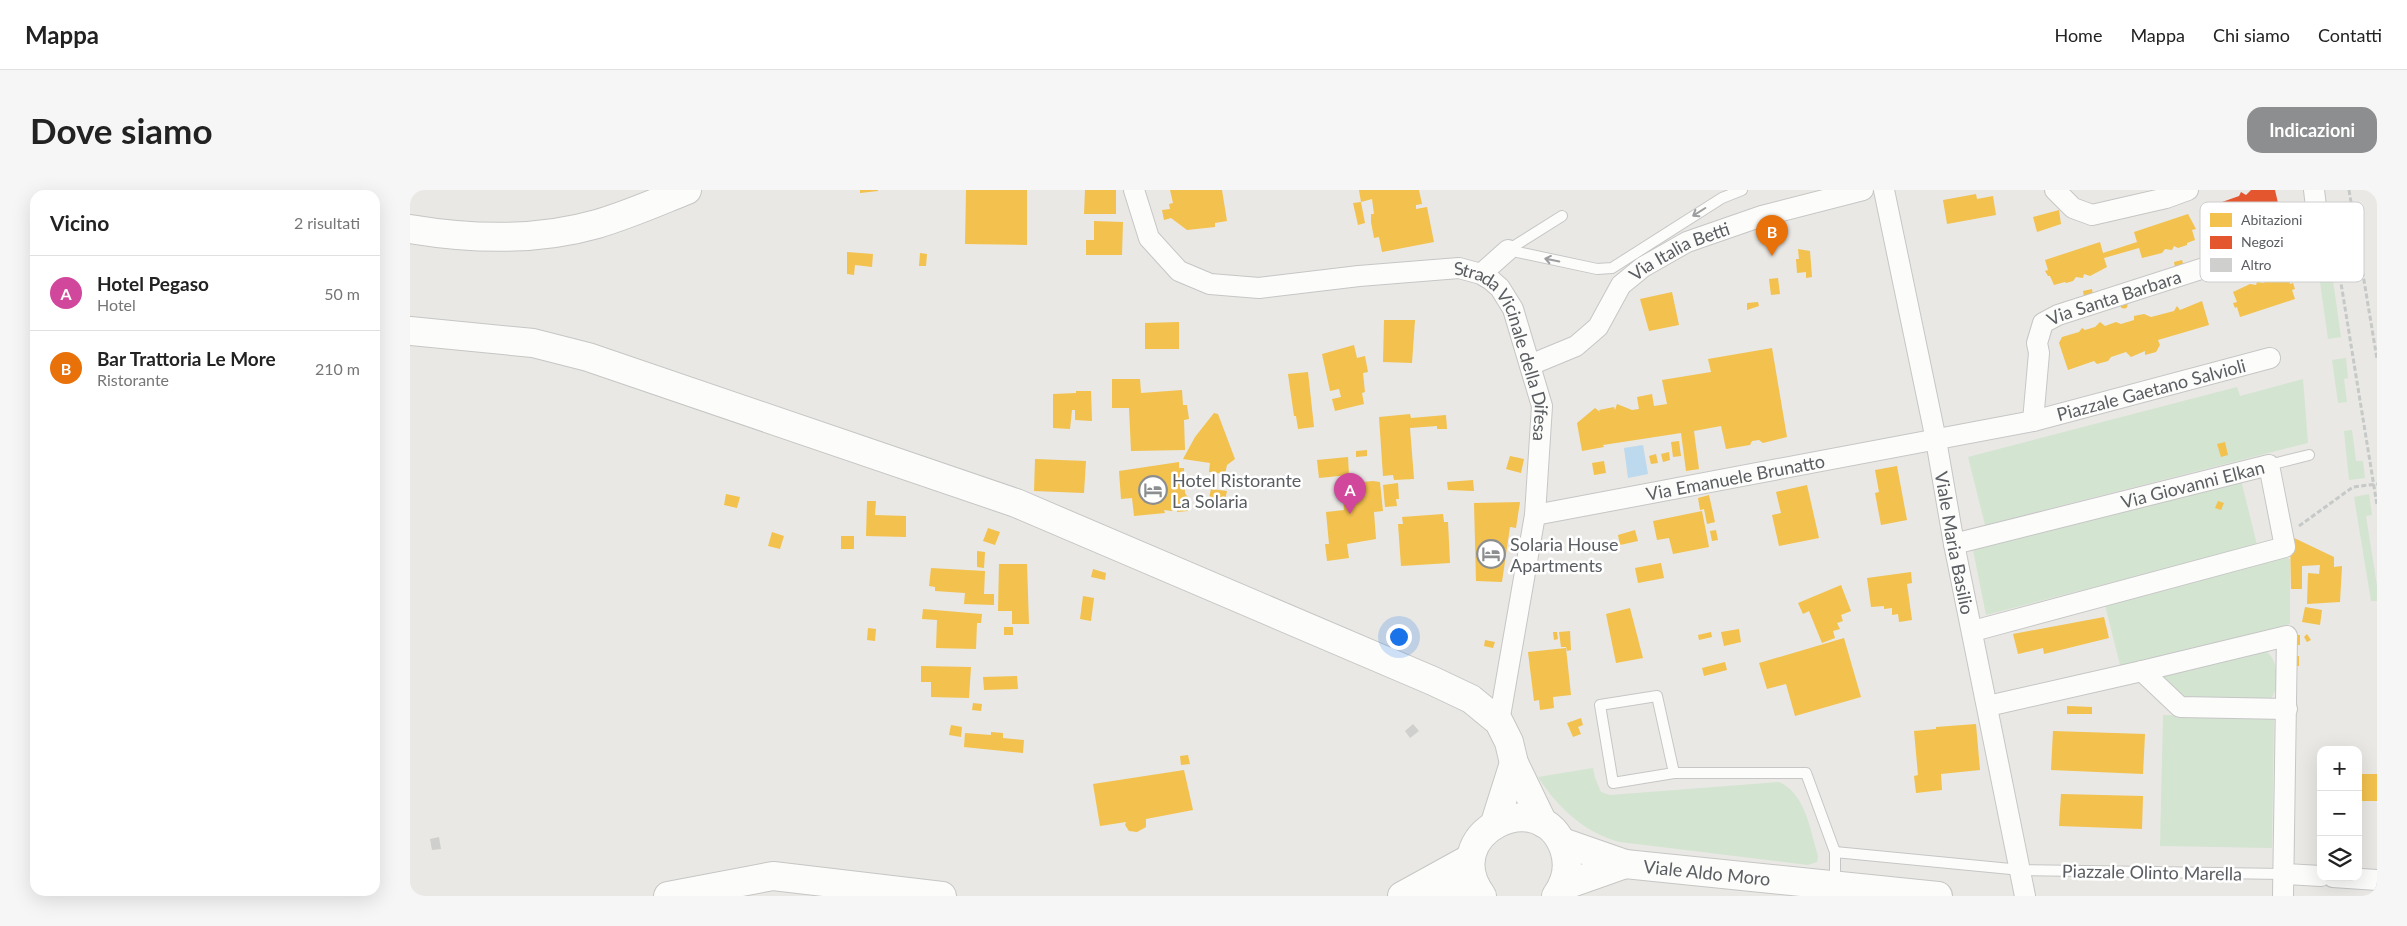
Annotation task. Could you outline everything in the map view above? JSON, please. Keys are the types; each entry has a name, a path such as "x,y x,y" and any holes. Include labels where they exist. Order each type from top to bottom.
{"street":[{"path":"410,229 466,236 566,231 596,224 687,190"},
{"name":"Strada Vicinale della Difesa","path":"1134,190 1149,238 1178,271 1210,284 1259,288 1458,268 1480,274 1491,280 1508,298 1542,406 1535,515 1499,722"},
{"name":"Via Italia Betti","path":"1530,365 1576,346 1598,327 1621,285 1643,267 1687,242 1762,216 1862,190"},
{"name":"Viale Maria Basilio","path":"1884,190 1936,440 1954,544 2025,896"},
{"path":"2055,190 2073,208 2092,215 2166,198 2188,190"},
{"path":"1480,274 1508,250"},
{"name":"Via Santa Barbara","path":"2039,353 2037,343 2043,323 2058,315 2200,269"},
{"path":"410,331 533,343 588,357 1016,503 1460,693 1482,706 1499,722 1509,742 1514,763 1542,823"},
{"name":"Piazzale Gaetano Salvioli","path":"2033,421 2039,353"},
{"name":"Piazzale Gaetano Salvioli","path":"1936,440 2033,421 2270,358"},
{"name":"Via Emanuele Brunatto","path":"1535,515 1936,440"},
{"name":"Via Giovanni Elkan","path":"1954,544 2269,465 2285,547 1973,631"},
{"path":"1988,706 2287,636 2283,896"},
{"path":"2142,671 2180,707 2287,709"},
{"path":"1482,896 1476,887 1471,873 1471,858 1479,838 1495,823 1502,806 1514,763"},
{"path":"1495,823 1510,818 1527,818 1542,823 1554,831 1562,842 1567,856 1567,872 1560,891"},
{"name":"Viale Aldo Moro","path":"1562,842 1625,864 1938,896"},
{"path":"1405,895 1471,858"},
{"name":"Viale Aldo Moro","path":"1560,891 1625,864"},
{"path":"2284,874 2317,876"},
{"path":"668,896 773,876 942,896"},
{"path":"2362,879 2377,880"},
{"path":"1405,895 1444,892 1474,896"}],"lane":[{"path":"1508,250 1597,269 1612,268 1722,198 1742,190"},
{"path":"1508,250 1562,216"},
{"path":"2269,465 2309,456"},
{"path":"1674,773 1657,696 1600,704 1613,783 1674,773 1806,772 1835,852 1835,886"},
{"name":"Piazzale Olinto Marella","path":"1835,852 2021,870 2284,874"}],"path":[{"path":"2364,280 2377,359"},
{"path":"2341,282 2377,505"},
{"path":"2282,531 2299,527 2353,487 2375,484"}],"green space":[{"path":"2320,282 2333,282 2341,337 2328,339"},
{"path":"2346,358 2348,378 2344,379 2347,402 2338,403 2332,360"},
{"path":"2303,379 2308,443 1985,525 1968,457 2237,387 2240,396"},
{"path":"2352,430 2356,461 2363,461 2365,478 2349,480 2344,431"},
{"path":"2241,480 2257,545 1986,615 1973,550"},
{"path":"2369,494 2372,515 2366,516 2377,586 2377,601 2371,601 2354,497"},
{"path":"2284,557 2290,559 2290,624 2121,669 2105,605"},
{"path":"2263,650 2273,659 2277,673 2276,688 2269,700 2189,703 2160,676"},
{"path":"2163,715 2274,717 2272,848 2160,846"},
{"path":"1593,768 1601,792 1610,795 1779,782 1795,795 1806,814 1818,856 1817,862 1808,865 1620,842 1607,838 1573,818 1554,799 1538,777"}],"water":[{"path":"1643,445 1648,474 1628,478 1624,448"}],"building: Abitazioni":[{"path":"860,190 878,190 878,191 860,193"},
{"path":"966,190 1027,190 1027,245 965,244"},
{"path":"1085,190 1116,190 1116,214 1084,214"},
{"path":"1170,190 1222,190 1227,221 1215,223 1215,227 1187,230 1171,218 1164,220 1162,210 1170,209 1169,204 1173,203"},
{"path":"1359,190 1419,190 1422,204 1416,205 1416,209 1427,207 1434,242 1382,252 1379,237 1374,238 1371,222 1371,214 1374,214 1372,199 1361,202"},
{"path":"1976,194 1977,199 1993,196 1996,215 1947,224 1943,200"},
{"path":"1361,202 1365,223 1358,225 1353,203"},
{"path":"2059,210 2061,224 2037,232 2033,217"},
{"path":"2188,214 2196,229 2192,230 2195,240 2187,243 2187,245 2178,248 2174,246 2172,250 2165,249 2162,253 2142,258 2139,248 2104,258 2107,267 2090,276 2084,274 2083,278 2076,277 2073,281 2066,283 2054,285 2050,276 2045,271 2048,270 2045,260 2100,242 2103,253 2137,242 2134,232"},
{"path":"1094,221 1123,222 1122,255 1086,255 1086,240 1094,240"},
{"path":"1798,249 1810,251 1812,277 1806,278 1806,272 1797,273 1796,259 1799,259"},
{"path":"847,252 873,254 872,267 855,265 854,275 847,274"},
{"path":"920,253 927,254 926,266 919,266"},
{"path":"2182,260 2184,266 2175,268 2174,262"},
{"path":"1778,278 1780,294 1771,295 1769,279"},
{"path":"2293,283 2295,289 2292,290 2295,299 2240,317 2237,307 2235,308 2233,303 2237,302 2233,292 2250,284"},
{"path":"2092,289 2093,295 2084,297 2083,291"},
{"path":"1672,292 1679,325 1649,331 1640,299"},
{"path":"2202,301 2209,325 2158,340 2160,345 2156,352 2145,355 2145,351 2131,357 2126,352 2111,357 2108,361 2097,364 2094,361 2068,370 2059,343 2062,337 2079,332 2082,328 2085,330 2095,327 2100,322 2105,326 2116,322 2121,324 2134,320 2134,316 2144,314 2151,317 2174,311 2177,306 2180,310"},
{"path":"1758,302 1759,306 1747,310 1747,303"},
{"path":"2124,302 2127,305 2124,308 2121,305"},
{"path":"1384,320 1415,320 1412,363 1383,362"},
{"path":"1179,322 1179,349 1145,349 1145,323"},
{"path":"1354,345 1357,358 1365,356 1368,372 1363,373 1365,392 1362,393 1364,404 1335,411 1332,399 1341,397 1339,389 1330,391 1322,354"},
{"path":"1772,348 1787,437 1763,443 1759,440 1752,441 1750,445 1726,449 1721,426 1694,431 1699,469 1686,471 1681,433 1603,445 1604,447 1582,451 1577,423 1595,408 1600,412 1599,410 1614,407 1615,410 1617,404 1632,410 1639,409 1637,397 1652,394 1654,406 1667,404 1662,380 1711,372 1708,359"},
{"path":"1308,372 1314,427 1298,429 1296,416 1294,416 1288,374"},
{"path":"1112,379 1140,379 1141,393 1182,390 1183,405 1187,405 1189,419 1184,420 1185,450 1131,451 1129,408 1112,408"},
{"path":"1076,391 1091,391 1092,421 1075,420 1075,410 1072,410 1070,429 1053,428 1053,394 1076,393"},
{"path":"1214,413 1218,414 1235,459 1227,465 1225,474 1209,472 1210,463 1183,459 1195,437"},
{"path":"1410,414 1411,418 1446,415 1447,429 1437,429 1437,426 1410,428 1414,479 1394,480 1393,475 1383,476 1379,417"},
{"path":"1679,441 1681,456 1673,457 1671,442"},
{"path":"2225,442 2228,455 2221,457 2217,444"},
{"path":"1367,450 1367,456 1356,457 1356,451"},
{"path":"1669,452 1670,460 1663,462 1661,454"},
{"path":"1656,454 1658,463 1651,464 1649,456"},
{"path":"1510,456 1524,459 1521,473 1506,469"},
{"path":"1348,457 1349,475 1319,478 1317,460"},
{"path":"1035,459 1086,461 1084,493 1034,491"},
{"path":"1604,461 1606,473 1594,475 1592,463"},
{"name":"Hotel Ristorante La Solaria","path":"1179,462 1179,468 1184,468 1185,493 1189,499 1187,503 1188,511 1177,512 1177,508 1172,511 1164,510 1165,513 1134,516 1132,498 1121,499 1119,471"},
{"path":"1897,466 1907,520 1881,525 1875,493 1879,492 1875,470"},
{"path":"1473,480 1474,491 1448,490 1447,482"},
{"path":"1380,482 1383,511 1374,512 1376,539 1347,544 1349,558 1327,561 1325,544 1329,544 1326,512 1344,510 1342,484"},
{"path":"1398,483 1399,499 1396,499 1397,506 1385,507 1383,485"},
{"path":"1807,485 1819,538 1779,546 1772,515 1781,513 1776,492"},
{"path":"1211,489 1227,491 1225,500 1209,498"},
{"path":"726,494 740,497 737,508 724,505"},
{"path":"1709,495 1715,522 1707,524 1704,509 1700,510 1698,498"},
{"path":"867,501 876,501 875,515 906,516 906,537 866,536"},
{"path":"2218,501 2224,503 2221,510 2215,508"},
{"name":"Solaria House Apartments","path":"1520,502 1516,528 1510,527 1502,582 1476,581 1474,503"},
{"path":"1702,511 1709,547 1673,554 1669,538 1657,540 1653,521"},
{"path":"1443,514 1444,522 1448,522 1450,563 1401,566 1398,524 1403,524 1402,517"},
{"path":"988,528 1000,532 995,545 983,541"},
{"path":"1635,530 1638,541 1620,545 1618,535"},
{"path":"1716,530 1718,540 1712,541 1710,531"},
{"path":"772,532 784,536 780,549 768,546"},
{"path":"841,536 854,536 854,549 841,549"},
{"path":"2290,536 2334,557 2334,567 2342,566 2340,602 2307,604 2308,573 2319,574 2320,565 2302,566 2302,589 2291,589"},
{"path":"977,551 985,552 984,568 977,567"},
{"path":"1661,563 1664,578 1638,583 1635,568"},
{"path":"999,564 1027,564 1029,624 1012,624 1012,611 998,611"},
{"path":"931,568 985,571 984,594 994,594 994,605 964,604 965,593 935,591 935,587 929,586"},
{"path":"1093,569 1106,573 1105,580 1091,577"},
{"path":"1911,572 1912,583 1907,584 1912,620 1899,622 1898,614 1892,615 1892,608 1884,609 1884,606 1871,607 1867,578"},
{"path":"1841,585 1851,611 1841,615 1843,621 1837,623 1840,629 1833,631 1835,638 1822,643 1809,611 1803,614 1798,603"},
{"path":"1083,596 1094,598 1091,621 1080,619"},
{"path":"2305,607 2322,610 2320,625 2302,622"},
{"path":"1630,608 1643,658 1616,663 1606,614"},
{"path":"923,609 982,614 981,623 977,623 976,649 936,648 937,620 922,619"},
{"path":"2104,617 2109,638 2044,654 2043,648 2018,654 2013,634"},
{"path":"1004,627 1013,627 1013,635 1004,635"},
{"path":"868,628 876,629 875,641 867,640"},
{"path":"1739,629 1741,642 1724,646 1721,632"},
{"path":"1570,631 1571,650 1567,651 1566,647 1561,647 1559,632"},
{"path":"1553,632 1557,632 1558,639 1554,640"},
{"path":"1711,632 1712,637 1699,640 1698,635"},
{"path":"2307,634 2311,640 2307,642 2304,637"},
{"path":"2293,635 2300,635 2300,645 2294,645"},
{"path":"1844,638 1861,697 1795,716 1786,684 1767,689 1759,663"},
{"path":"1485,640 1495,642 1493,648 1484,646"},
{"path":"1566,648 1571,695 1553,697 1554,708 1540,710 1539,700 1534,701 1528,652"},
{"path":"2292,656 2299,656 2299,666 2292,666"},
{"path":"1725,662 1727,670 1704,676 1702,668"},
{"path":"921,666 971,667 969,698 931,697 931,682 921,682"},
{"path":"1017,676 1018,689 984,690 983,677"},
{"path":"973,703 982,704 981,711 972,710"},
{"path":"2067,706 2092,707 2092,714 2067,714"},
{"path":"1581,718 1583,725 1578,727 1581,734 1573,737 1567,723"},
{"path":"1976,724 1980,770 1941,774 1942,790 1916,793 1914,776 1918,775 1914,731 1936,729 1936,727"},
{"path":"951,725 962,727 961,737 949,735"},
{"path":"2053,731 2145,734 2143,774 2051,770"},
{"path":"991,732 1003,733 1003,738 1024,740 1023,753 964,747 965,733 991,735"},
{"path":"1188,755 1190,764 1181,765 1180,756"},
{"path":"1184,770 1193,810 1146,819 1146,827 1137,832 1129,831 1125,825 1126,822 1100,826 1093,784"},
{"path":"2362,774 2377,774 2377,801 2362,801"},
{"path":"2061,794 2143,796 2142,829 2059,826"}],"building: Negozi":[{"path":"2251,190 2275,190 2278,202 2222,202 2239,196 2241,192 2246,195"}],"building: Altro":[{"path":"1413,724 1419,731 1410,738 1405,731"},
{"path":"439,837 441,849 432,850 430,839"}],"place":[{"name":"Bar Trattoria Le More","path":"1772,256"},
{"name":"Hotel Ristorante La Solaria","path":"1153,490"},
{"name":"Hotel Pegaso","path":"1350,514"},
{"name":"Solaria House Apartments","path":"1491,554"}]}
